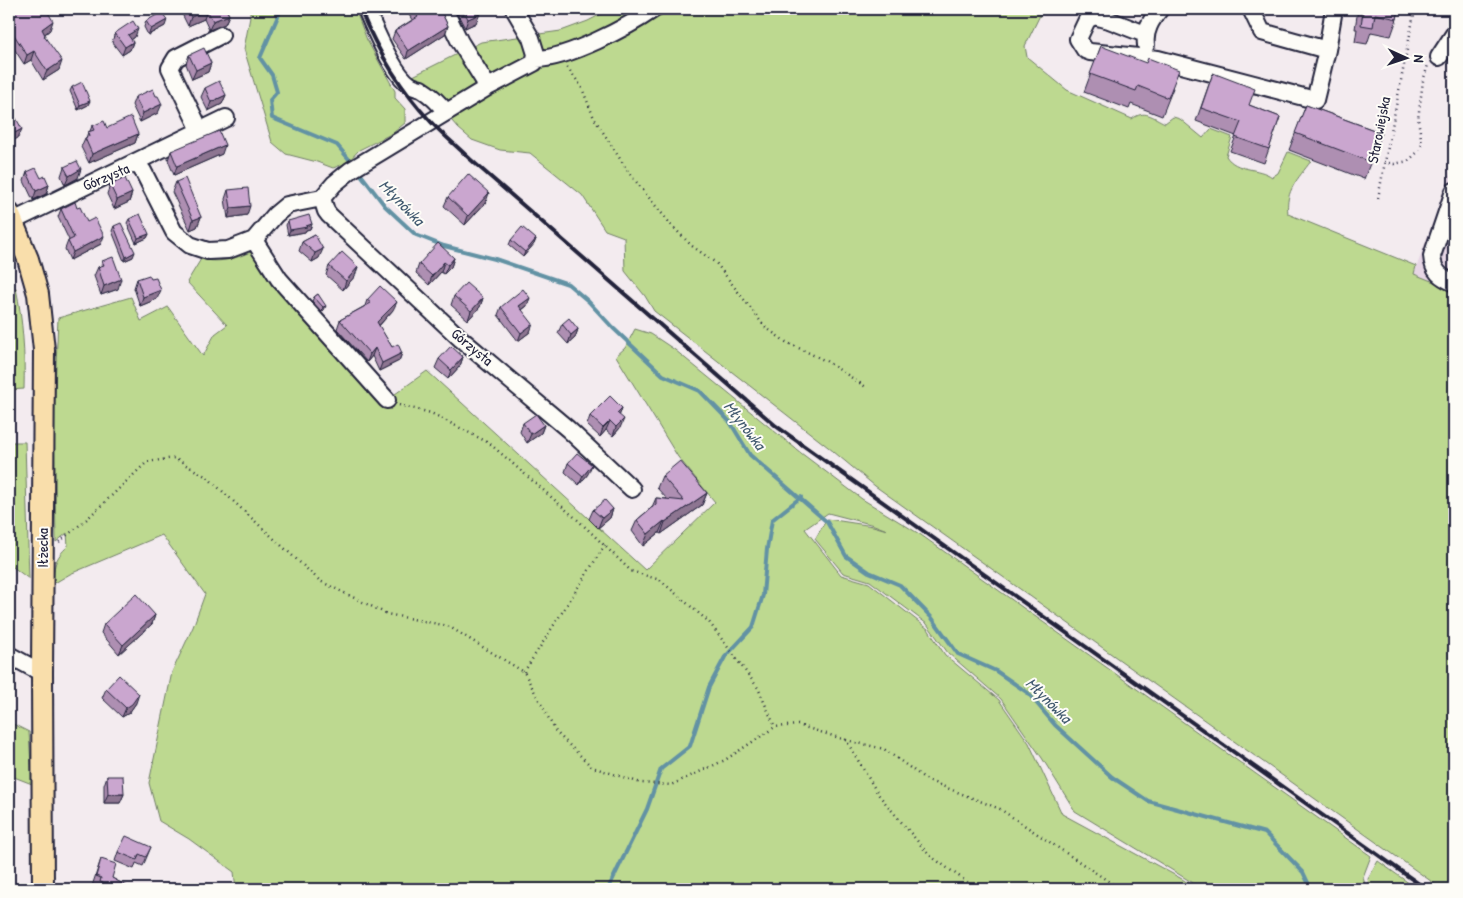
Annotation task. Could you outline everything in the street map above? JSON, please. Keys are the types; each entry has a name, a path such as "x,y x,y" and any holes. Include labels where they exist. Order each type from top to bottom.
{"main road":[{"name":"Iłżecka","path":"11,217 28,259 41,308 44,350 43,889"}],"street":[{"path":"366,9 378,37 401,76 410,85 422,90 435,99 446,112"},
{"path":"444,9 460,42 488,87"},
{"path":"387,400 278,279 254,240 275,214 287,205 322,198 334,184 356,167 488,87 531,66 536,59 531,38 514,9"},
{"path":"536,59 554,58 580,48 638,20 654,9"},
{"path":"1158,59 1146,44 1146,34 1151,21 1160,9"},
{"path":"1251,9 1262,32 1326,50"},
{"path":"1146,34 1094,16 1087,20 1078,39 1080,44 1090,52 1158,59 1319,106 1326,50 1334,9"},
{"path":"1439,57 1454,34"},
{"path":"200,130 170,68 176,58 221,35"},
{"path":"131,164 226,118"},
{"name":"Górzysta","path":"11,217 131,164 138,165 143,171 174,232 190,245 208,251 228,250 254,240"},
{"path":"1454,191 1432,256 1437,274 1454,283"},
{"name":"Górzysta","path":"322,198 329,215 461,339 568,429 632,489"},
{"path":"9,655 42,673"}],"path":[{"name":"Starowiejska","path":"1378,198 1415,9"},
{"path":"1384,162 1402,164 1419,151 1422,144 1418,119 1423,82 1431,61 1439,57"},
{"path":"554,58 574,74 594,118 629,173 672,226 692,246 716,263 765,327 786,342 826,361 866,387"},
{"path":"387,400 431,413 489,443 580,522 631,571 660,580 709,622 758,688 775,727"},
{"path":"43,556 87,519 147,462 174,458 207,477 320,581 388,614 448,626 524,672 556,732 592,767 641,783 671,785 725,760 775,727 798,725 846,740 884,749 927,780 1000,809 1120,889"},
{"path":"524,672 605,545"},
{"path":"846,740 878,794 929,855 977,889"}],"shaded area":[{"path":"1454,163 1454,290 1414,274"}],"green space":[{"path":"250,9 355,9 367,40 395,91 395,98 405,109 405,123 393,133 359,150 347,163 333,168 286,154 272,142 244,49"},
{"path":"611,9 963,9 966,11 968,9 1039,9 1042,11 1025,46 1027,57 1067,90 1132,119 1145,114 1165,123 1173,117 1180,119 1203,138 1211,129 1232,137 1226,156 1230,161 1236,165 1272,177 1278,173 1288,152 1311,161 1297,179 1291,191 1288,214 1416,266 1414,274 1454,290 1454,889 1442,889 875,486 654,311 645,296 625,271 624,237 605,230 582,195 530,153 500,150 472,140 458,128 413,76 481,42 561,31 588,21"},
{"path":"255,250 384,402 427,371 645,570 715,502 678,457 616,356 625,348 635,329 651,334 675,350 801,453 862,499 921,535 1371,856 1363,877 1366,889 1203,889 1075,811 1042,758 1001,699 948,653 927,624 870,581 843,573 815,539 827,519 887,530 828,513 805,529 841,575 869,583 928,629 945,655 999,700 1029,743 1062,814 1197,889 236,889 234,872 189,839 159,821 149,783 172,672 193,627 205,594 162,535 70,574 53,584 56,563 68,546 67,533 56,542 54,414 58,318 131,297 141,321 168,307 203,356 215,334 227,325 187,282 201,259 215,261 229,259"},
{"path":"9,288 16,288 22,325 24,389 9,390"},
{"path":"9,442 25,442 29,579 9,564"},
{"path":"9,722 29,732 32,784 9,775"},
{"path":"1378,861 1417,889 1370,889 1368,879"}],"building":[{"path":"9,9 46,9 53,21 42,29 44,36 62,61 47,71 34,51 27,55 9,27"},
{"path":"187,9 226,9 229,15 213,21 207,10 191,17"},
{"path":"413,9 440,9 448,26 408,51 395,31 418,17"},
{"path":"463,9 477,9 480,14 468,19"},
{"path":"1362,9 1399,9 1397,19 1375,14 1373,27 1361,25"},
{"path":"162,12 167,20 151,29 146,21"},
{"path":"133,21 138,29 128,35 133,42 125,47 115,33"},
{"path":"1101,46 1146,63 1148,58 1179,70 1168,98 1138,86 1136,91 1090,74"},
{"path":"204,48 211,63 196,70 189,55"},
{"path":"1213,73 1255,89 1249,105 1280,117 1269,149 1235,137 1241,122 1201,108"},
{"path":"219,81 226,95 211,102 205,88"},
{"path":"82,82 90,101 80,105 72,87"},
{"path":"153,89 162,104 143,113 135,97"},
{"path":"1306,105 1382,133 1371,162 1295,133"},
{"path":"13,113 22,129 9,136 9,115"},
{"path":"131,117 138,134 92,154 85,138 89,136 88,132 94,130 92,126 104,121 107,128"},
{"path":"219,131 225,145 177,166 171,151"},
{"path":"77,161 81,169 69,176 64,167"},
{"path":"36,168 41,178 45,176 49,185 36,191 27,172"},
{"path":"468,174 489,193 468,216 448,197"},
{"path":"125,178 132,193 117,200 110,185"},
{"path":"185,178 201,217 193,220 176,182"},
{"path":"248,188 250,206 231,208 228,190"},
{"path":"75,202 77,208 80,207 87,222 95,218 104,236 73,252 68,241 74,238 61,209"},
{"path":"140,214 149,234 138,238 129,219"},
{"path":"309,215 312,224 307,227 290,230 288,221"},
{"path":"121,223 135,252 126,257 114,226"},
{"path":"522,227 536,239 525,252 511,240"},
{"path":"315,235 323,249 315,253 302,242"},
{"path":"438,243 454,258 448,265 444,262 432,276 419,264"},
{"path":"342,252 358,267 346,281 329,266"},
{"path":"113,257 121,279 104,286 98,267 104,265 102,261"},
{"path":"149,275 151,279 156,278 161,290 143,297 137,279"},
{"path":"466,283 483,298 471,311 454,296"},
{"path":"380,286 397,302 377,322 392,347 398,344 402,353 382,363 375,348 370,354 340,320 371,303 367,300"},
{"path":"523,289 530,298 519,306 533,324 521,333 501,307"},
{"path":"318,294 326,306 323,307 314,297"},
{"path":"569,318 578,329 571,335 562,324"},
{"path":"451,346 463,357 451,370 439,359"},
{"path":"610,396 622,408 617,413 624,419 616,427 610,421 603,428 590,416"},
{"path":"536,414 544,425 531,434 523,423"},
{"path":"577,453 592,465 583,476 568,463"},
{"path":"680,461 707,493 664,521 648,534 637,520 656,504 656,498 684,501 662,476"},
{"path":"605,500 613,509 602,518 593,510"},
{"path":"136,594 155,615 123,645 104,624"},
{"path":"119,675 139,694 132,704 126,708 106,689"},
{"path":"107,776 123,776 124,794 108,794"},
{"path":"126,836 151,847 146,857 139,854 137,860 118,852"},
{"path":"101,859 116,864 112,878 132,889 102,889 103,883 100,882 101,878 96,876"}],"waterway":[{"name":"Młynówka","path":"281,9 260,58 272,75 277,92 270,100 272,118 337,145 353,164"},
{"name":"Młynówka","path":"359,172 385,206 416,235 444,246 495,259 568,284 588,301 613,328 663,375 700,391 730,422 750,455 827,522 846,556 869,572 900,585 932,618 958,654 996,671 1028,693 1055,725 1112,777 1148,801 1265,833 1303,872 1311,889"},
{"path":"608,889 647,809 661,769 690,746 709,687 725,657 753,627 763,595 767,549 772,520 801,497"}],"railway":[{"path":"360,9 374,39 399,83 436,127 470,159 776,426 1426,889"}]}
